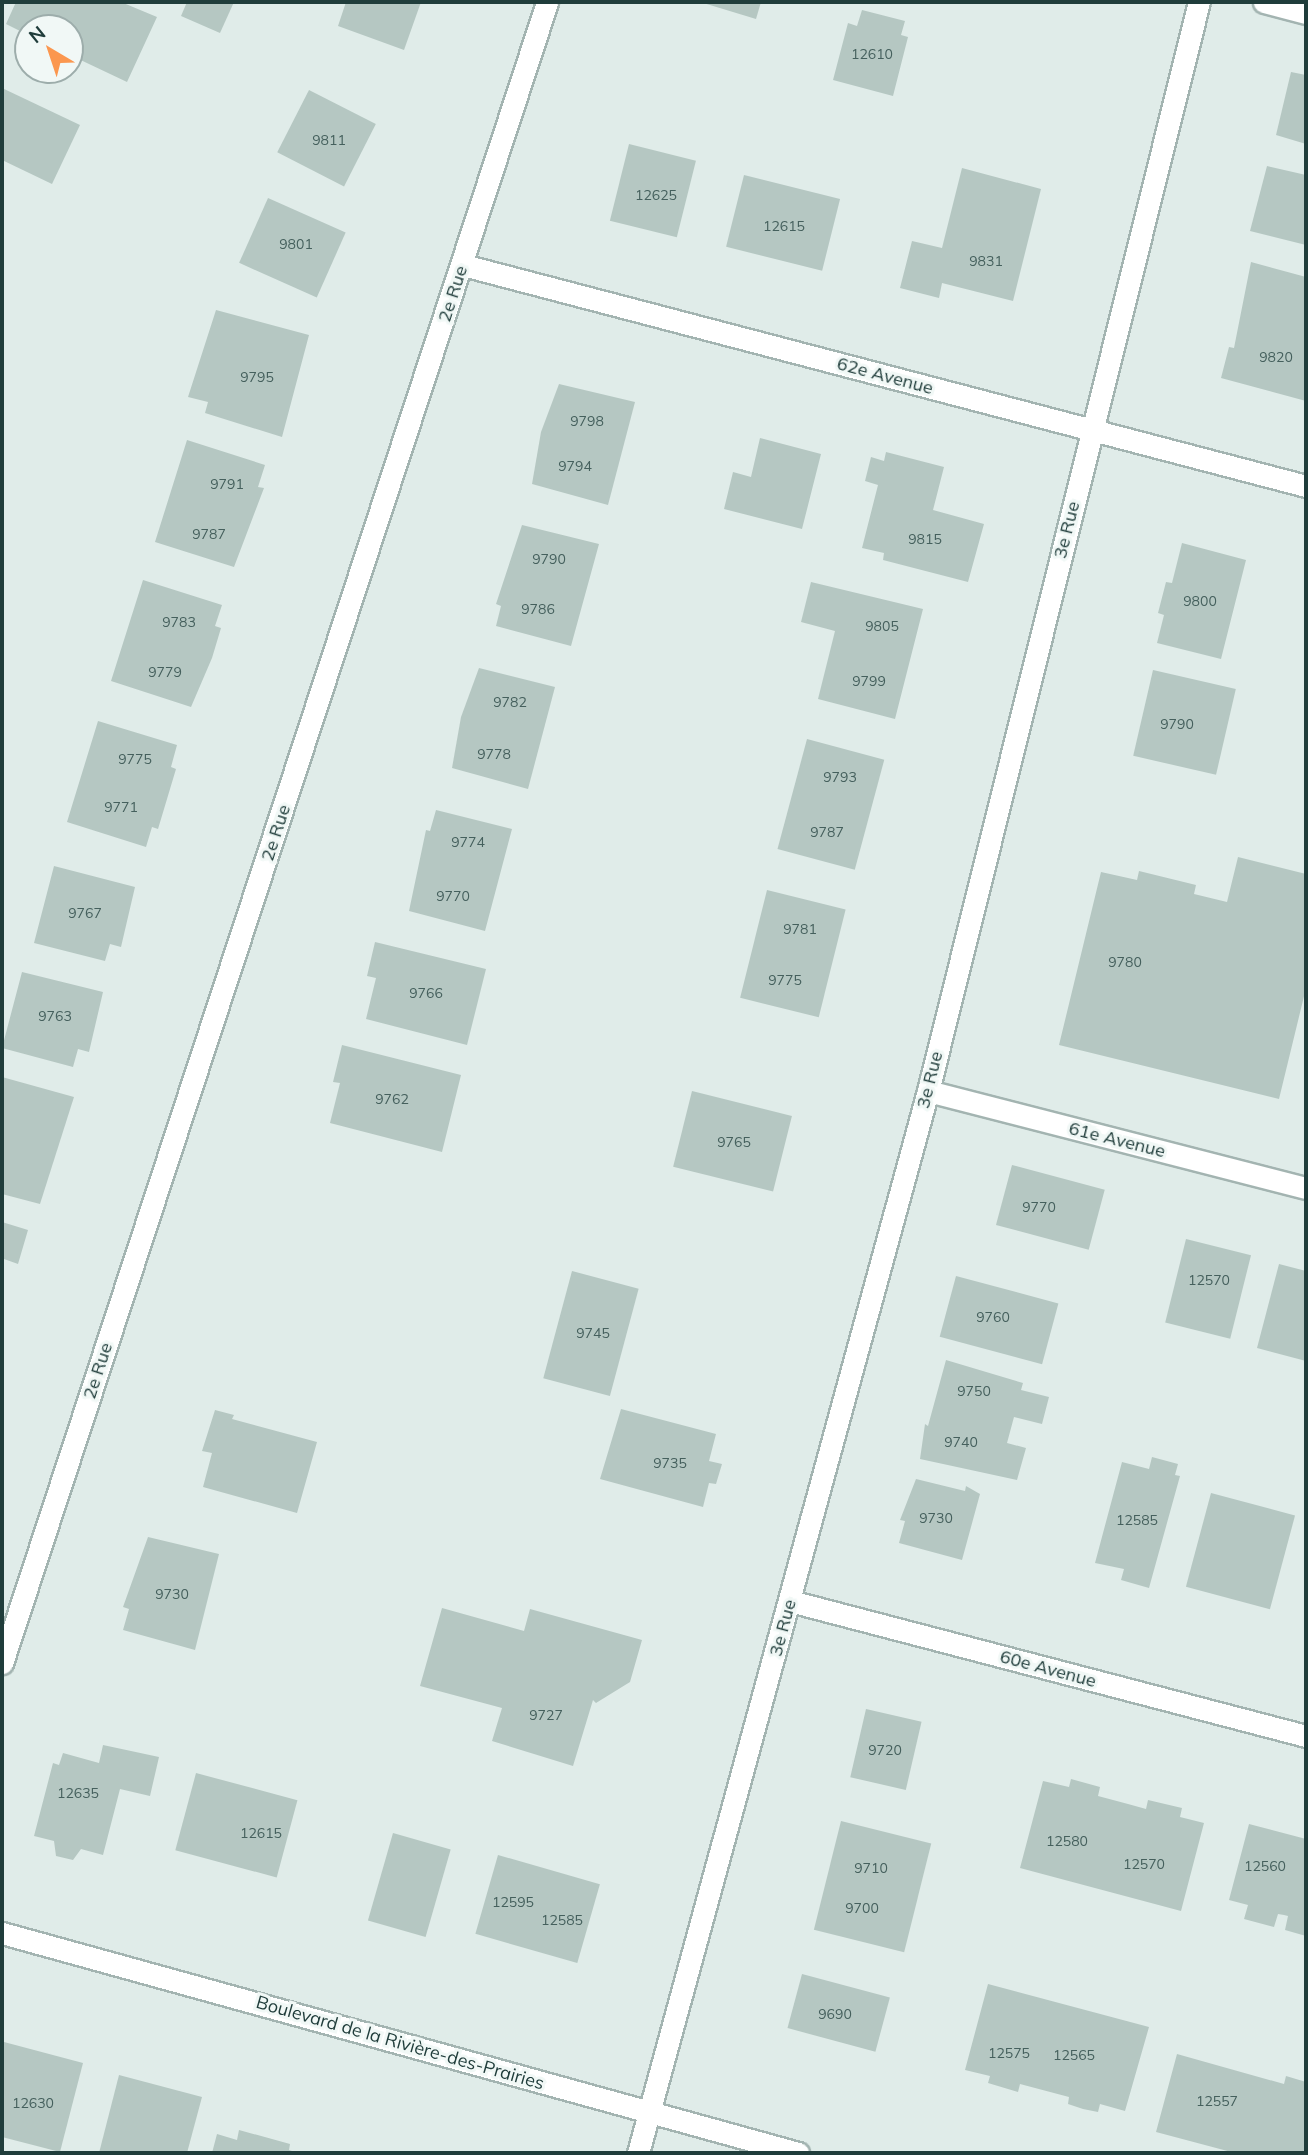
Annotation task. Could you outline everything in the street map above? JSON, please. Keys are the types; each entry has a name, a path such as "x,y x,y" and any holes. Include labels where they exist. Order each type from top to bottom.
{"street":[{"name":"2e Rue","path":"2,1663 463,265 547,2"},
{"name":"3e Rue","path":"638,2153 928,1091 1199,2"},
{"path":"1264,2 1306,13"},
{"name":"62e Avenue","path":"463,265 1306,486"},
{"name":"61e Avenue","path":"928,1091 1306,1188"},
{"name":"60e Avenue","path":"790,1601 1306,1736"},
{"name":"Boulevard de la Rivière-des-Prairies","path":"2,1933 798,2153"}],"building":[{"path":"16,2 121,2 157,17 127,82 84,62 84,14 14,14 14,28 6,24"},
{"path":"187,2 234,2 220,33 181,16"},
{"path":"346,2 421,2 404,50 338,26"},
{"path":"700,2 761,2 756,19"},
{"path":"862,10 905,21 901,35 908,37 893,96 833,80 848,23 857,26"},
{"path":"1291,72 1306,75 1306,144 1276,135"},
{"path":"2,88 80,125 52,184 2,160"},
{"path":"309,90 376,124 344,186 277,152"},
{"path":"629,144 696,161 677,237 610,221"},
{"path":"1267,166 1306,175 1306,245 1250,231"},
{"path":"962,168 1041,189 1013,301 942,283 939,298 900,288 912,241 942,248"},
{"path":"744,175 840,199 822,271 726,247"},
{"path":"268,198 346,233 317,297 239,263"},
{"path":"1251,262 1306,277 1306,401 1221,378 1229,347 1234,348"},
{"path":"216,310 309,335 282,437 205,413 208,402 188,397"},
{"path":"559,384 635,402 608,505 532,484 541,432"},
{"path":"760,438 821,454 802,529 724,509 733,472 751,477"},
{"path":"187,440 265,465 258,487 264,488 234,567 155,542"},
{"path":"886,452 944,467 933,510 984,524 968,582 883,560 884,553 862,548 878,485 865,481 871,457 884,461"},
{"path":"522,525 599,544 571,646 496,626 501,606 496,604"},
{"path":"1182,543 1246,560 1221,659 1157,643 1164,615 1158,613 1166,582 1172,583"},
{"path":"143,580 222,605 215,626 221,628 212,658 191,707 111,681"},
{"path":"811,582 923,609 895,719 818,699 835,631 801,622"},
{"path":"479,668 555,687 528,789 452,768 461,717"},
{"path":"1153,670 1236,689 1216,775 1133,756"},
{"path":"98,721 177,745 171,767 176,769 158,829 152,827 146,847 67,822"},
{"path":"807,739 884,760 855,870 777,849"},
{"path":"436,810 512,829 485,931 409,911 426,830 430,831"},
{"path":"1238,857 1306,874 1306,988 1279,1099 1059,1045 1101,872 1137,880 1139,871 1196,885 1194,894 1227,902"},
{"path":"54,866 135,887 121,947 110,944 105,961 34,943"},
{"path":"767,890 846,910 819,1017 740,998"},
{"path":"375,942 486,969 467,1045 366,1019 376,978 367,976"},
{"path":"22,972 103,992 89,1052 78,1049 73,1067 2,1048"},
{"path":"342,1045 461,1075 442,1152 330,1123 340,1083 333,1082"},
{"path":"2,1077 74,1097 40,1204 2,1194"},
{"path":"692,1091 792,1116 773,1192 673,1167"},
{"path":"1012,1165 1105,1190 1089,1250 996,1225"},
{"path":"2,1222 28,1230 18,1264 4,1259 2,1264"},
{"path":"1186,1239 1251,1255 1230,1339 1165,1322"},
{"path":"1279,1264 1306,1271 1306,1361 1257,1348"},
{"path":"572,1271 639,1289 610,1396 543,1378"},
{"path":"956,1276 1058,1303 1042,1364 940,1337"},
{"path":"946,1360 1023,1383 1021,1390 1049,1397 1042,1424 1014,1417 1007,1443 1026,1448 1017,1480 920,1459 925,1424 928,1426"},
{"path":"621,1409 716,1434 709,1461 722,1464 716,1484 709,1483 703,1507 600,1479"},
{"path":"215,1410 234,1415 232,1419 317,1442 297,1513 203,1487 212,1453 202,1451"},
{"path":"1152,1457 1178,1464 1175,1475 1180,1476 1149,1588 1121,1580 1124,1569 1095,1563 1122,1462 1149,1469"},
{"path":"916,1479 965,1491 966,1486 980,1494 962,1560 899,1543 905,1521 900,1520"},
{"path":"1211,1493 1295,1516 1270,1609 1186,1587"},
{"path":"148,1537 219,1554 195,1650 123,1630 129,1609 123,1607"},
{"path":"442,1608 524,1631 530,1609 642,1640 630,1682 596,1703 593,1700 573,1766 492,1741 502,1708 420,1686"},
{"path":"866,1709 922,1722 906,1790 850,1777"},
{"path":"103,1745 159,1757 150,1796 120,1789 103,1855 81,1849 73,1860 56,1856 54,1841 34,1836 53,1763 59,1765 63,1753 99,1763"},
{"path":"196,1773 297,1800 277,1877 175,1850"},
{"path":"1071,1779 1100,1787 1098,1796 1146,1809 1148,1800 1182,1808 1180,1817 1204,1823 1181,1911 1020,1868 1043,1781 1069,1787"},
{"path":"841,1821 931,1843 904,1952 814,1930"},
{"path":"1249,1824 1306,1839 1306,1936 1285,1930 1288,1916 1278,1914 1274,1927 1244,1919 1248,1905 1229,1900"},
{"path":"393,1833 451,1850 426,1937 368,1920"},
{"path":"498,1855 600,1884 577,1963 475,1934"},
{"path":"802,1974 890,1998 875,2052 788,2028"},
{"path":"988,1984 1149,2027 1125,2111 1100,2104 1098,2112 1083,2109 1068,2104 1069,2097 1020,2084 1018,2092 988,2083 990,2076 965,2070"},
{"path":"4,2042 83,2063 60,2152 2,2137"},
{"path":"1177,2054 1284,2084 1286,2076 1306,2082 1306,2153 1235,2153 1156,2132"},
{"path":"119,2075 202,2097 187,2153 99,2153"},
{"path":"239,2130 290,2144 289,2150 298,2153 212,2153 217,2134 237,2140"}]}
